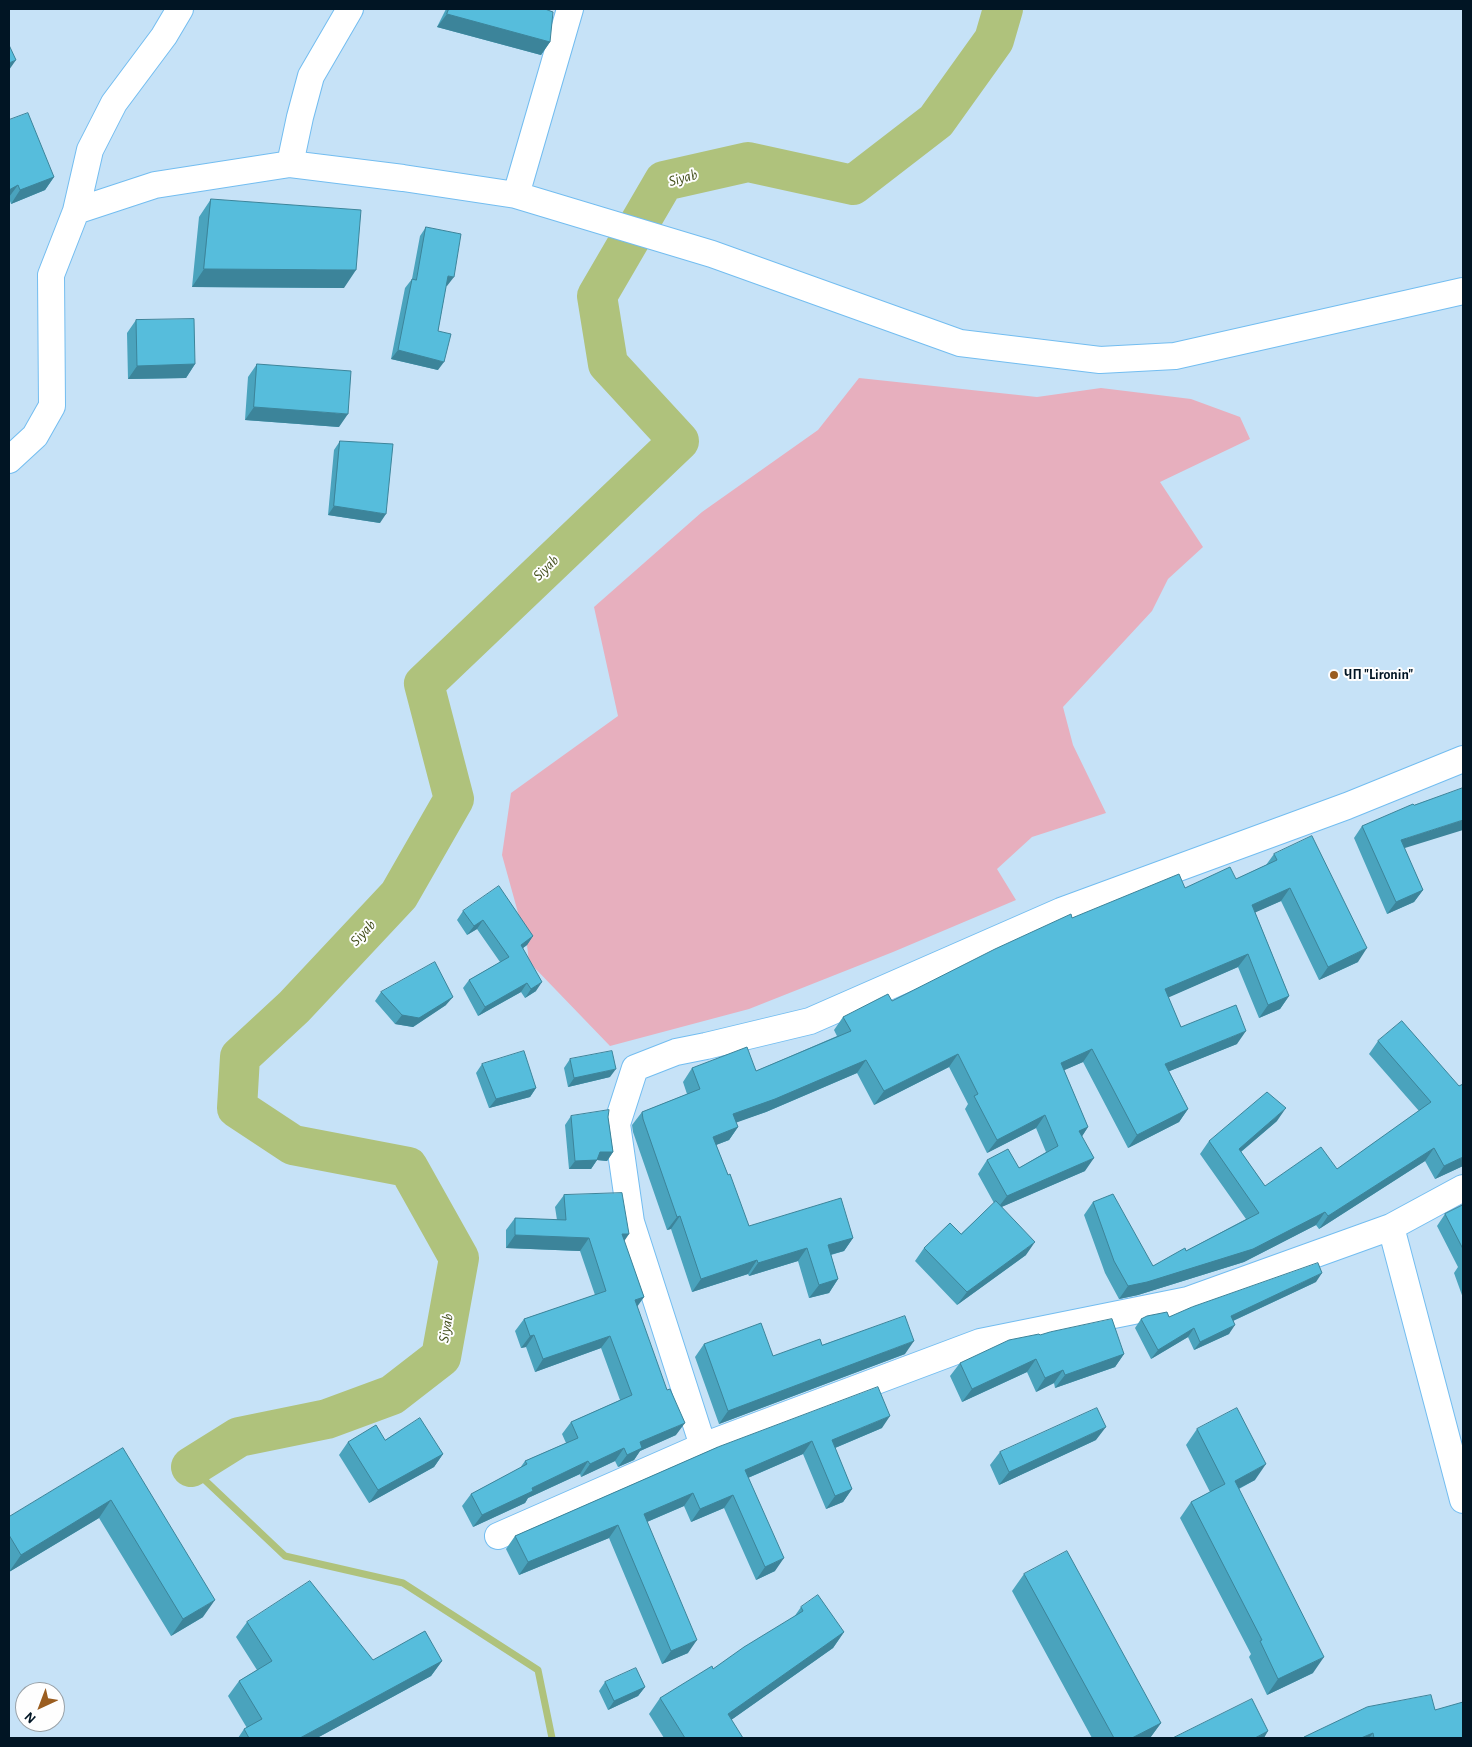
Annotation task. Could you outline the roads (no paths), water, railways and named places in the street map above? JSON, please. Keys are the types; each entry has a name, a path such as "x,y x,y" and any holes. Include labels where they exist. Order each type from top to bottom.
{"street":[{"path":"9,460 35,436 52,406 51,275 76,211 90,150 114,103 164,36 180,9"},
{"path":"290,164 311,76 350,9"},
{"path":"516,194 570,9"},
{"path":"76,211 155,185 290,164 516,194 712,254 960,343 1100,360 1175,356 1463,291"},
{"path":"703,1446 631,1222 617,1124 635,1068 676,1052 810,1021 1060,911 1347,806 1463,759"},
{"path":"498,1536 703,1446 980,1342 1188,1300 1391,1226 1463,1188"},
{"path":"1391,1226 1463,1500"}],"waterway":[{"name":"Siyab","path":"191,1467 239,1437 327,1419 392,1395 441,1357 459,1258 408,1167 293,1145 237,1108 240,1057 294,1007 399,895 454,799 424,684 679,441 608,364 597,296 664,181 748,162 853,185 936,121 994,40 1003,9"},
{"name":"Siyab","path":"191,1467 285,1556 403,1583 538,1670 552,1738"}],"place":[{"name":"ЧП \"Lironin\"","path":"1334,675"}]}
